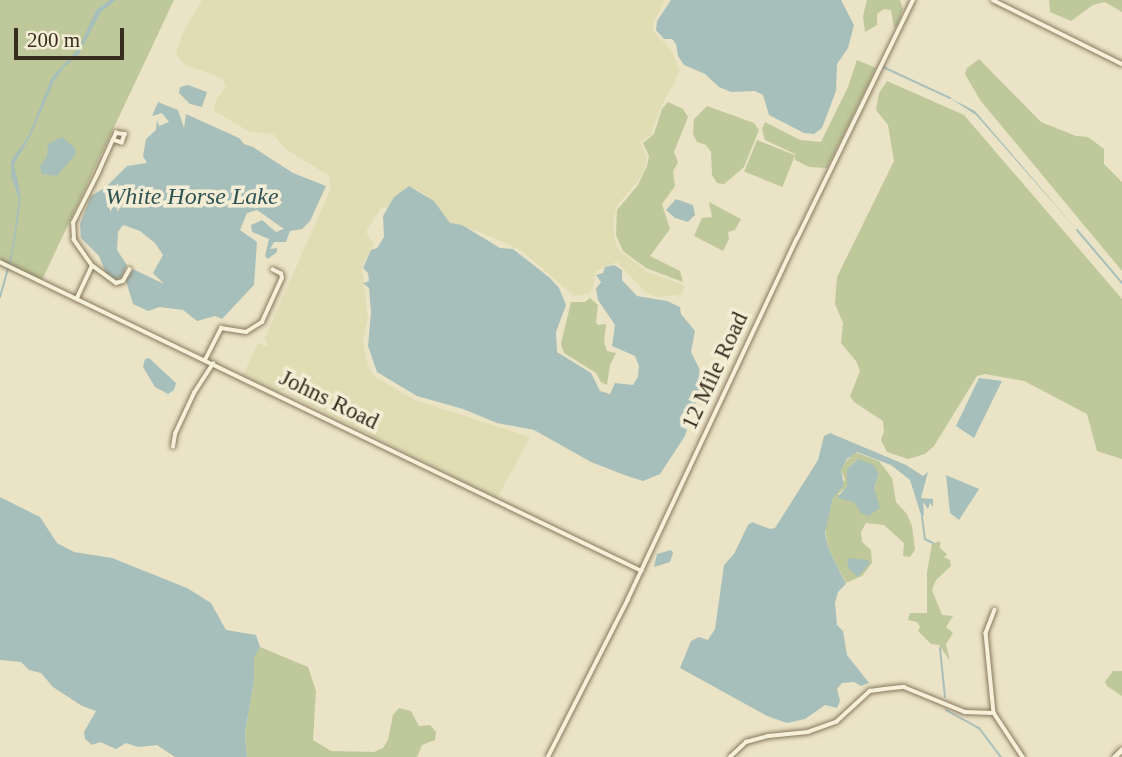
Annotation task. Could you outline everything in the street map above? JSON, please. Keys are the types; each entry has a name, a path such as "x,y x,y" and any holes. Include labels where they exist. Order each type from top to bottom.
{"main road":[{"path":"1114,757 1122,749"}],"street":[{"name":"12 Mile Road","path":"548,757 642,570 797,239 913,0"},
{"path":"993,0 1122,64"},
{"path":"113,140 72,229 74,240 92,266 116,283 122,281 129,270"},
{"name":"Johns Road","path":"0,262 642,570"},
{"path":"77,298 92,266"},
{"path":"205,360 221,328 246,332 262,322 282,278 273,270"},
{"path":"173,447 175,434 194,393 213,363"},
{"path":"995,611 986,633 994,713 1023,757"},
{"path":"730,757 746,743 768,736 808,732 836,722 870,691 904,687 965,712 994,713"}],"shaded area":[{"path":"202,0 665,0 654,21 653,31 672,51 680,71 660,109 651,135 640,142 647,157 644,173 617,206 613,222 616,245 621,252 648,272 682,284 685,287 681,295 657,297 645,292 617,262 596,271 592,290 588,294 574,296 522,251 480,232 450,223 434,201 417,189 406,187 388,207 381,208 366,232 374,244 362,266 368,318 363,342 368,366 374,376 415,400 530,437 497,498 292,396 286,389 278,392 243,375 258,343 268,346 265,338 331,188 329,176 286,149 273,134 250,132 214,111 216,100 226,86 222,78 185,65 176,54 183,32"}],"green space":[{"path":"0,0 174,0 42,280 0,260"},
{"path":"867,0 900,0 903,9 898,24 894,28 891,10 884,9 877,14 877,25 865,32 863,16"},
{"path":"1049,0 1122,0 1122,12 1105,2 1093,5 1071,21 1050,12"},
{"path":"979,59 1041,122 1076,136 1088,137 1104,149 1104,164 1122,182 1122,271 980,100 965,74 967,68"},
{"path":"857,60 876,68 827,168 809,167 795,160 795,154 765,140 762,129 765,122 800,140 821,142 848,87"},
{"path":"887,81 964,115 1122,299 1122,459 1097,451 1087,414 1024,381 985,374 977,376 934,446 925,454 908,459 887,452 881,440 883,421 854,402 850,396 860,371 856,361 841,343 843,323 835,304 837,277 894,161 888,125 876,110 879,93"},
{"path":"668,102 683,109 688,117 674,152 678,163 673,171 675,186 662,204 670,229 650,256 680,271 683,282 646,268 623,251 616,235 617,210 638,185 647,166 649,156 643,143 654,134 662,109"},
{"path":"707,106 754,123 759,130 744,167 724,184 717,183 712,175 711,152 706,145 697,142 693,134 694,119"},
{"path":"757,140 795,155 782,187 744,172"},
{"path":"709,202 741,219 735,230 728,232 729,239 723,251 694,236 702,218 712,217"},
{"path":"590,298 598,305 596,322 598,325 606,324 604,342 607,351 616,353 610,365 607,385 601,382 596,373 564,353 561,344 571,302 585,302"},
{"path":"855,452 879,461 892,478 896,502 907,514 912,526 915,550 910,557 903,556 904,543 884,525 866,523 861,532 862,542 871,550 872,563 862,576 846,583 828,547 825,528 833,498 845,480 841,470","holes":["858,459 879,474 874,488 875,495 861,512 854,502 838,494 847,487 847,469"]},
{"path":"940,541 940,548 947,554 944,557 950,560 951,566 936,580 932,590 942,615 953,616 946,627 953,633 946,644 950,661 939,645 931,644 918,631 920,627 917,622 908,620 910,613 927,613 927,572 932,544"},
{"path":"260,647 308,667 316,691 313,740 331,751 374,752 383,748 388,740 393,715 399,708 411,711 419,726 430,725 436,732 435,740 422,745 417,757 247,757 245,733 254,681 253,658"},
{"path":"1113,671 1122,671 1122,696 1105,682"}],"water":[{"path":"110,0 116,0 101,12 77,57 64,67 54,81 30,137 14,164 21,198 11,256 19,199 11,176 11,161 29,135 52,77 79,48 96,10"},
{"path":"671,0 841,0 854,25 848,48 837,64 836,91 822,128 814,134 804,133 769,115 763,95 755,91 731,92 719,87 705,74 684,65 672,39 664,39 656,30 657,21"},
{"path":"188,85 207,92 202,107 190,104 179,93 180,87"},
{"path":"950,98 975,111 1077,230 976,115"},
{"name":"White Horse Lake","path":"158,102 178,110 184,128 186,114 239,138 244,144 293,173 326,186 310,221 302,229 290,231 286,242 274,242 270,249 277,248 277,252 268,259 265,256 269,239 252,232 251,225 262,220 276,232 284,229 257,210 247,213 240,230 257,242 254,285 222,319 215,316 197,321 183,310 160,307 148,311 133,304 126,281 133,269 164,284 153,273 163,255 155,243 140,231 123,225 118,232 117,250 127,265 121,277 116,280 106,273 99,256 81,238 80,224 91,196 106,187 127,166 147,163 143,156 146,139 156,130 157,120 159,126 169,122 162,113 152,116"},
{"path":"62,137 75,148 76,154 57,176 42,174 40,166 47,157 48,144"},
{"path":"409,186 434,201 450,223 462,225 500,248 513,249 550,278 559,288 566,305 556,332 557,352 591,373 600,391 610,394 615,383 633,385 638,377 639,366 635,356 612,346 615,325 598,300 596,289 601,282 596,275 603,273 605,267 614,265 622,270 622,280 637,296 667,301 680,307 681,314 695,331 691,352 699,368 701,387 685,436 660,474 643,481 627,476 591,462 534,430 497,423 463,409 417,396 377,372 368,346 371,312 369,288 363,283 369,281 368,273 363,268 371,250 377,248 384,237 383,216 394,197"},
{"path":"676,199 693,205 695,215 688,222 675,218 666,210"},
{"path":"149,358 176,383 174,390 168,394 155,387 143,367 145,359"},
{"path":"979,378 1002,381 974,438 956,426"},
{"path":"830,433 906,465 923,476 928,472 921,498 933,499 933,507 930,503 928,509 923,502 924,515 921,515 910,480 891,465 857,452 847,459 841,470 844,485 833,498 825,532 828,547 846,584 838,592 835,603 837,625 843,631 847,655 869,683 861,686 854,682 842,683 837,689 840,701 837,708 825,705 805,719 787,723 767,716 680,668 691,641 699,637 708,640 715,629 724,565 734,554 748,525 752,522 770,529 775,528 818,460 824,436"},
{"path":"858,459 873,465 879,474 874,488 880,508 868,516 861,513 854,502 837,498 847,486 847,469"},
{"path":"946,475 979,489 959,520 950,513"},
{"path":"0,497 40,517 57,543 74,552 112,558 187,588 211,603 226,630 256,635 260,647 254,658 254,681 245,733 247,757 175,757 157,745 138,747 126,743 116,749 100,742 92,745 85,739 84,732 96,711 82,706 53,687 41,673 29,670 21,662 0,660"},
{"path":"671,550 673,553 670,562 654,567 657,554"},
{"path":"847,560 868,560 870,563 858,577 849,569"}],"waterway":[{"path":"883,67 950,98"},
{"path":"1077,230 1122,283"},
{"path":"0,297 12,254"},
{"path":"922,516 925,539 933,543"},
{"path":"940,648 945,697"},
{"path":"946,710 979,728 1001,757"}]}
